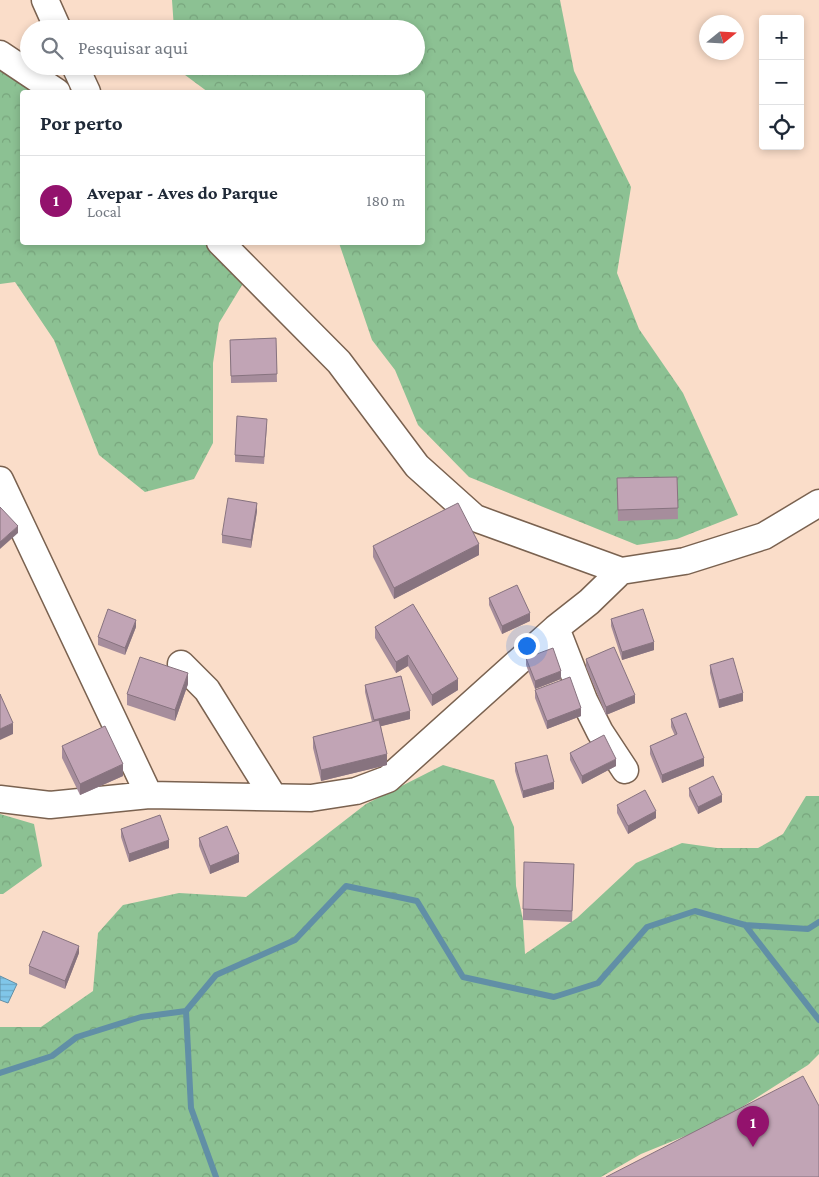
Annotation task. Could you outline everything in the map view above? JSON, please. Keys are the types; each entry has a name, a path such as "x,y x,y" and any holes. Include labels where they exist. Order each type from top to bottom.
{"street":[{"path":"45,0 54,20"},
{"path":"0,54 20,67"},
{"path":"32,75 54,90"},
{"path":"79,75 86,90"},
{"path":"223,245 339,362 417,466 475,518 622,571 685,561 764,536 819,503"},
{"path":"0,480 149,795"},
{"path":"0,799 50,805 149,795 312,798 356,791 388,779 622,571"},
{"path":"556,628 584,700 600,732 625,770"},
{"path":"181,664 207,690 273,796"}],"green space":[{"path":"172,0 560,0 574,71 631,187 617,273 639,329 683,393 738,515 677,539 637,545 469,477 418,425 395,370 372,340 340,245 425,245 425,90 205,90 185,75 425,75 425,20 173,20"},
{"path":"0,46 20,59 20,75 45,75 68,90 20,90 20,245 223,245 250,272 219,323 213,363 213,443 194,479 145,492 99,455 54,340 15,282 0,284"},
{"path":"443,765 494,780 514,827 516,886 523,920 525,954 577,918 636,863 682,843 717,848 758,848 783,834 806,796 819,796 819,1054 808,1065 717,1123 641,1154 601,1177 0,1177 0,1027 41,1027 93,991 98,933 123,905 179,893 246,897 366,804"},
{"path":"0,814 34,824 42,866 3,894 0,894"}],"water":[{"path":"0,976 17,984 8,1003 0,1000"}],"building":[{"path":"276,338 277,374 231,376 230,340"},
{"path":"237,416 267,419 264,457 235,455"},
{"path":"677,477 678,508 618,510 617,478"},
{"path":"228,498 257,503 251,540 222,535"},
{"path":"458,503 479,544 394,588 373,546"},
{"path":"0,507 18,526 0,542"},
{"path":"517,585 530,613 502,626 489,598"},
{"path":"413,604 458,679 432,695 408,655 396,662 375,627"},
{"path":"108,609 136,620 125,648 98,637"},
{"path":"643,609 654,642 622,652 611,619"},
{"path":"614,647 635,695 606,707 586,659"},
{"path":"553,648 561,671 535,681 526,658"},
{"path":"140,657 188,673 175,710 127,694"},
{"path":"733,658 743,693 719,700 710,665"},
{"path":"401,676 410,711 374,720 365,685"},
{"path":"570,677 581,708 547,721 535,690"},
{"path":"0,694 13,723 0,729"},
{"path":"686,713 704,758 662,775 650,746 677,734 671,719"},
{"path":"379,720 387,754 321,770 313,737"},
{"path":"105,726 123,764 80,784 62,746"},
{"path":"604,735 616,759 582,776 570,753"},
{"path":"547,755 554,782 523,791 515,763"},
{"path":"713,776 722,795 698,807 689,788"},
{"path":"645,790 656,811 628,826 617,805"},
{"path":"160,815 169,840 129,854 121,829"},
{"path":"227,826 239,854 210,866 199,838"},
{"path":"524,862 574,864 572,911 523,909"},
{"path":"43,931 79,946 65,981 29,966"},
{"path":"803,1076 819,1106 819,1177 606,1177"}],"waterway":[{"path":"0,1073 52,1056 77,1037 141,1017 186,1011 216,975 295,940 346,886 417,901 463,977 554,997 598,983 647,927 695,911 745,925 808,929 819,922"},
{"path":"745,925 819,1020"},
{"path":"186,1011 191,1108 216,1177"}],"place":[{"name":"Avepar - Aves do Parque","path":"753,1147"}]}
